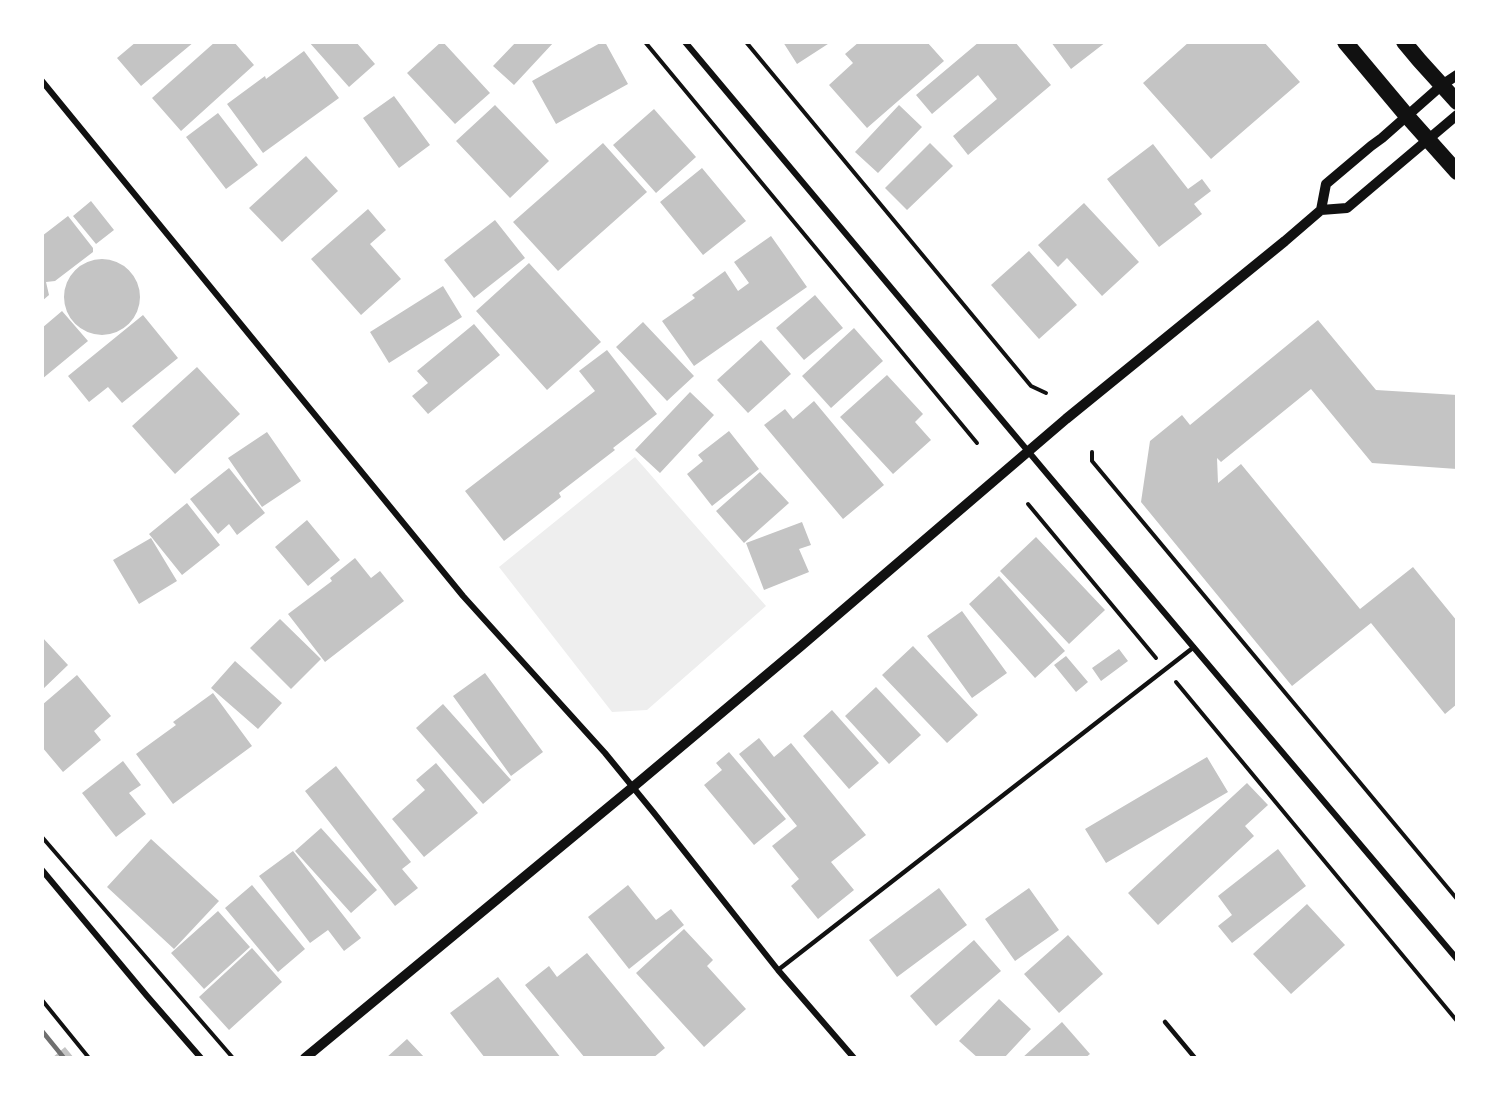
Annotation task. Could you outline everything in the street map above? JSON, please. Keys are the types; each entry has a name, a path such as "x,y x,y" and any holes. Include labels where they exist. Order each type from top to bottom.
{"highway":[{"path":"1345,42 1457,172"},
{"path":"1404,42 1457,102"}],"street":[{"path":"685,42 1457,959"},
{"path":"1321,210 1326,184 1457,75"},
{"path":"42,81 463,596 605,753 778,970 854,1058"},
{"path":"305,1058 633,787 1029,451 1321,210 1347,208 1457,115"},
{"path":"42,870 201,1058"}],"lane":[{"path":"778,970 1194,647"},
{"path":"1165,1022 1195,1058"}],"path":[{"path":"645,42 977,443"},
{"path":"746,42 1031,386 1046,393"},
{"path":"1092,452 1092,461 1457,899"},
{"path":"1028,504 1457,1021"},
{"path":"42,837 233,1058"},
{"path":"42,1000 89,1058"}],"shaded area":[{"path":"635,457 766,606 647,710 612,712 499,567"}],"building":[{"path":"136,42 194,42 141,86 117,58"},
{"path":"215,42 234,42 254,65 181,131 152,98"},
{"path":"309,42 356,42 375,64 349,87"},
{"path":"441,42 490,93 455,124 407,73"},
{"path":"516,42 554,42 514,85 493,66"},
{"path":"605,42 628,84 556,124 532,81"},
{"path":"783,42 831,42 797,64"},
{"path":"859,42 927,42 944,61 867,128 829,85 853,63 845,54"},
{"path":"979,42 1015,42 1051,85 968,155 953,136 997,99 978,75 932,114 916,95"},
{"path":"1051,42 1106,42 1071,69"},
{"path":"1189,42 1264,42 1300,82 1211,159 1143,83"},
{"path":"304,51 339,98 263,153 227,104"},
{"path":"394,96 430,145 399,168 363,118"},
{"path":"495,105 549,161 510,198 456,141"},
{"path":"899,105 922,127 878,173 855,152"},
{"path":"654,109 696,157 656,193 613,145"},
{"path":"218,113 258,165 226,189 186,137"},
{"path":"603,143 647,192 558,271 513,222"},
{"path":"930,143 953,166 907,210 885,188"},
{"path":"1153,144 1188,189 1202,179 1211,191 1194,204 1202,214 1159,247 1107,179"},
{"path":"306,156 338,191 282,242 249,208"},
{"path":"702,168 746,221 703,255 660,202"},
{"path":"91,201 114,230 96,244 73,216"},
{"path":"1084,203 1139,262 1102,296 1067,258 1058,267 1038,245"},
{"path":"368,209 386,230 370,244 401,279 361,315 311,259"},
{"path":"68,216 93,248 93,252 55,281 46,282 49,295 42,301 42,236"},
{"path":"495,220 525,258 474,298 444,260"},
{"path":"771,236 807,287 694,366 662,321 695,298 692,295 725,271 738,291 749,283 734,262"},
{"path":"1029,251 1077,305 1039,339 991,285"},
{"path":"102,259 116,262 129,270 137,283 140,297 137,311 129,324 116,332 102,335 88,332 75,324 67,311 64,297 67,283 75,270 88,262"},
{"path":"529,263 601,342 547,390 476,311"},
{"path":"443,286 462,317 389,363 370,332"},
{"path":"815,295 843,328 804,360 776,328"},
{"path":"62,311 88,341 42,379 42,328"},
{"path":"143,315 178,358 122,403 108,387 89,402 68,376"},
{"path":"1318,320 1376,390 1457,395 1457,469 1372,463 1311,389 1221,462 1217,458 1218,483 1241,464 1360,609 1413,567 1457,621 1457,704 1445,714 1371,623 1292,686 1141,502 1150,441 1182,415 1190,425"},
{"path":"643,322 694,376 667,401 616,347"},
{"path":"474,324 500,355 428,414 412,396 428,383 417,371"},
{"path":"854,328 883,361 831,408 802,376"},
{"path":"761,340 791,374 748,413 717,380"},
{"path":"607,350 657,414 559,493 561,497 504,541 465,491 595,391 579,371"},
{"path":"197,367 240,414 175,474 132,426"},
{"path":"887,375 923,414 915,422 931,440 893,474 840,417"},
{"path":"690,392 714,415 660,473 635,450"},
{"path":"814,401 884,485 843,519 764,425 785,409 793,419"},
{"path":"729,431 759,469 712,506 687,474 703,461 698,455"},
{"path":"267,432 301,481 262,507 228,458"},
{"path":"229,468 265,513 237,535 229,524 218,534 190,499"},
{"path":"760,472 789,503 744,543 716,511"},
{"path":"187,503 220,545 182,575 149,534"},
{"path":"307,520 340,560 308,586 275,547"},
{"path":"802,522 811,545 799,549 809,572 764,590 746,543"},
{"path":"1036,537 1105,610 1069,644 1000,571"},
{"path":"151,538 177,581 139,604 113,560"},
{"path":"355,558 371,578 380,571 404,601 325,662 288,614 332,581 330,578"},
{"path":"999,576 1065,651 1035,678 969,604"},
{"path":"962,611 1007,673 972,698 927,636"},
{"path":"280,619 321,659 291,689 250,648"},
{"path":"42,637 68,665 42,690"},
{"path":"913,646 978,715 947,743 882,675"},
{"path":"1119,649 1128,661 1101,681 1092,668"},
{"path":"1066,656 1088,682 1076,692 1054,665"},
{"path":"235,661 282,703 258,729 211,688"},
{"path":"485,673 543,752 511,776 453,696"},
{"path":"77,675 111,716 94,731 101,740 63,772 42,747 42,705"},
{"path":"876,687 921,735 889,764 845,716"},
{"path":"213,693 252,746 173,804 136,754 176,725 173,722"},
{"path":"443,704 511,780 483,804 416,728"},
{"path":"832,710 879,763 849,789 803,736"},
{"path":"759,738 774,757 791,743 866,835 831,862 854,890 818,919 791,886 799,879 772,846 797,826 739,754"},
{"path":"729,752 786,819 754,845 704,785 722,770 716,763"},
{"path":"1207,757 1228,792 1106,863 1085,829"},
{"path":"123,761 141,785 129,793 146,814 116,837 82,793"},
{"path":"436,763 478,813 424,857 392,819 425,790 416,780"},
{"path":"336,766 411,862 402,869 418,888 395,906 305,791"},
{"path":"1247,783 1268,805 1245,826 1254,836 1158,925 1128,893"},
{"path":"321,828 377,890 351,913 295,851"},
{"path":"151,839 219,901 174,949 107,887"},
{"path":"1278,849 1306,886 1232,943 1218,926 1232,915 1218,896"},
{"path":"293,851 361,938 344,951 328,930 310,943 259,876"},
{"path":"252,885 305,949 278,972 225,908"},
{"path":"628,885 656,920 671,909 684,925 629,969 588,917"},
{"path":"939,888 967,925 897,977 869,940"},
{"path":"1029,888 1059,930 1015,961 985,919"},
{"path":"1307,904 1345,945 1291,994 1253,954"},
{"path":"218,911 250,947 204,989 171,953"},
{"path":"684,929 713,960 707,966 746,1009 704,1047 636,973"},
{"path":"1068,935 1103,974 1059,1013 1024,974"},
{"path":"974,940 1001,971 936,1026 910,996"},
{"path":"252,948 282,982 229,1030 199,997"},
{"path":"587,953 665,1048 653,1058 585,1058 525,985 549,966 557,977"},
{"path":"498,977 561,1058 485,1058 450,1013"},
{"path":"999,999 1031,1029 1004,1058 978,1058 959,1041"},
{"path":"1062,1022 1090,1054 1085,1058 1022,1058"},
{"path":"407,1039 425,1058 386,1058"},
{"path":"65,1047 74,1058 52,1058"}],"railway":[{"path":"42,1031 64,1058"}]}
